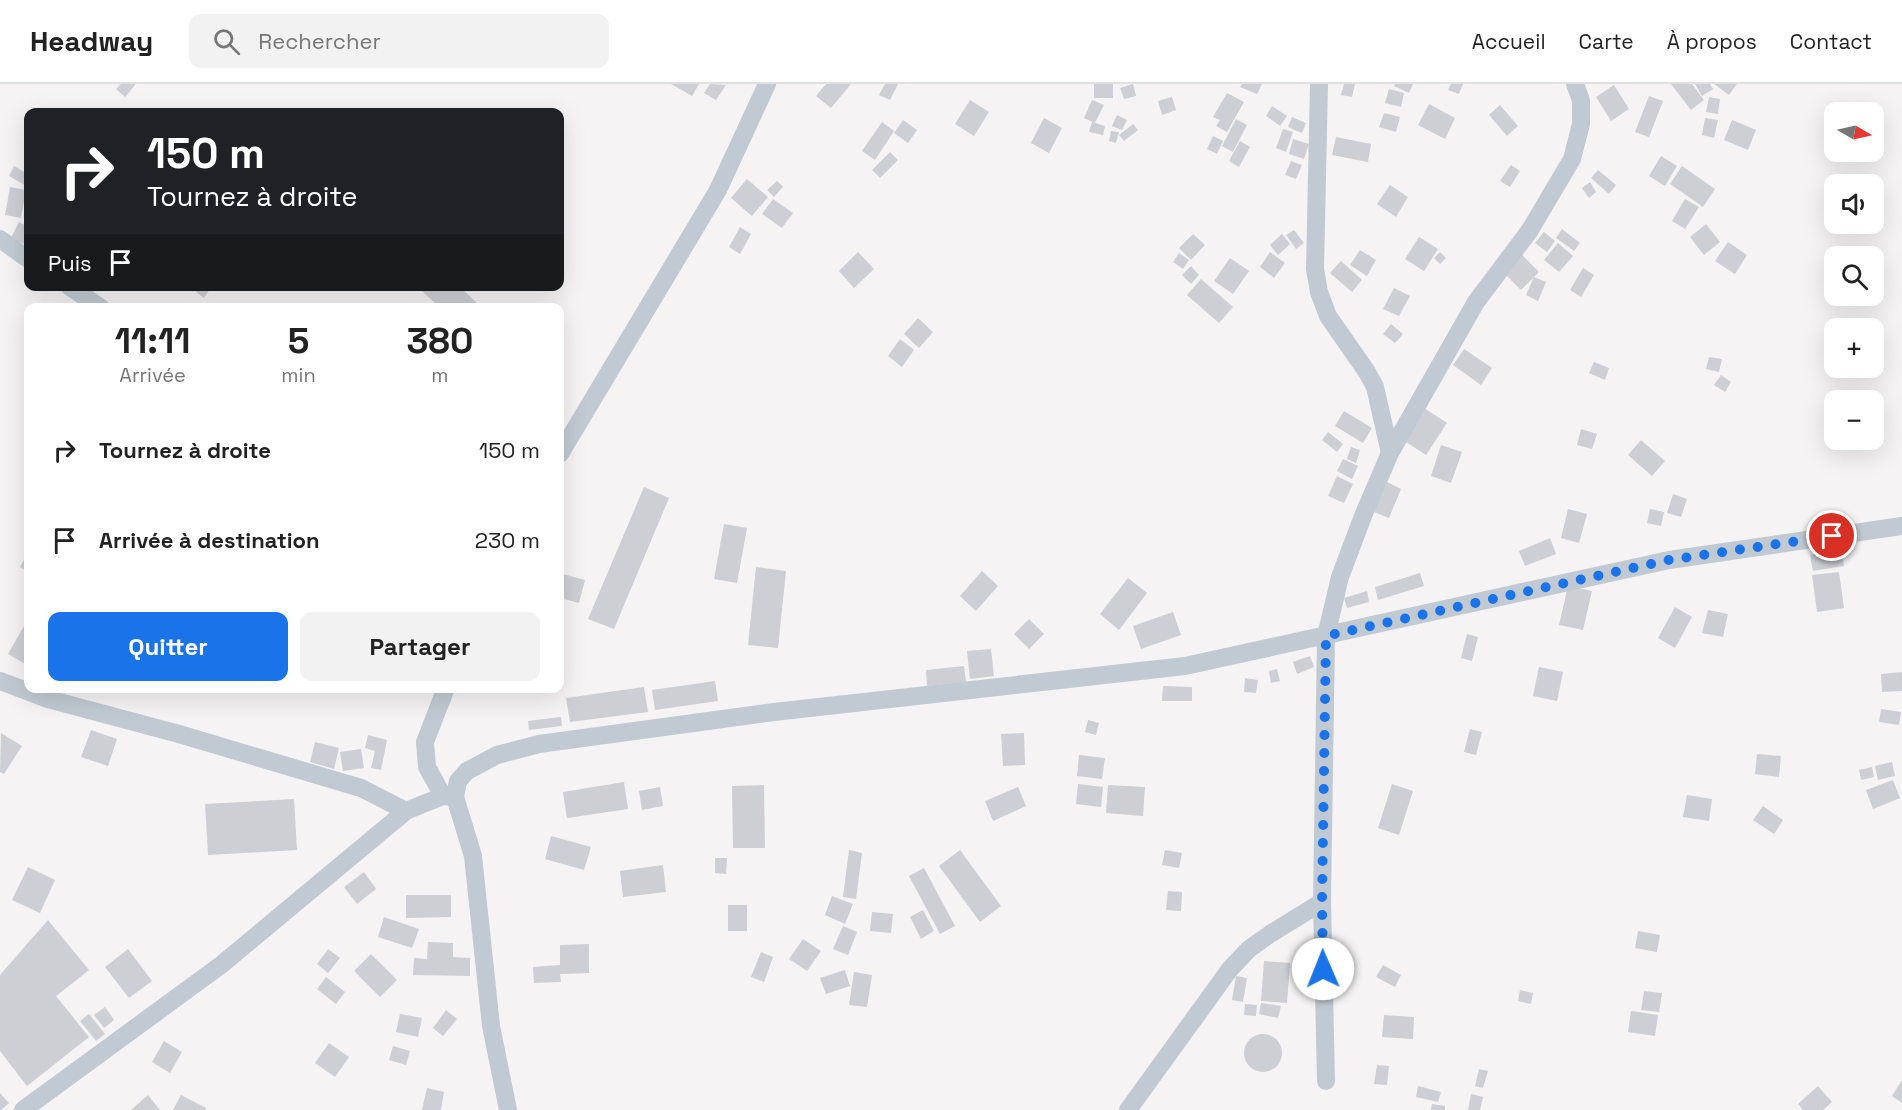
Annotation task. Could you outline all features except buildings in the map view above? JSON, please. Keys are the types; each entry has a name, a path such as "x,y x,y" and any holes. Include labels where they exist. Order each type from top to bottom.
{"street":[{"path":"564,447 718,190 767,84"},
{"path":"1319,84 1315,269 1319,292 1328,316 1375,387 1390,453"},
{"path":"1326,1081 1322,902 1326,636 1340,578 1390,453 1476,302 1530,230 1572,159 1581,124 1581,100 1575,84"},
{"path":"0,239 24,256"},
{"path":"76,291 94,303"},
{"path":"23,1110 221,964 406,811 449,796 467,771 497,755 539,744 774,712 1185,666 1669,560 1902,526"},
{"path":"0,681 24,690"},
{"path":"32,693 361,788 406,811"},
{"path":"444,693 425,742 427,767 449,796 473,856 491,1026 508,1110"},
{"path":"1128,1110 1230,969 1249,949 1322,902"}],"route":[{"path":"1323,969 1326,636 1669,560 1832,536"}]}
